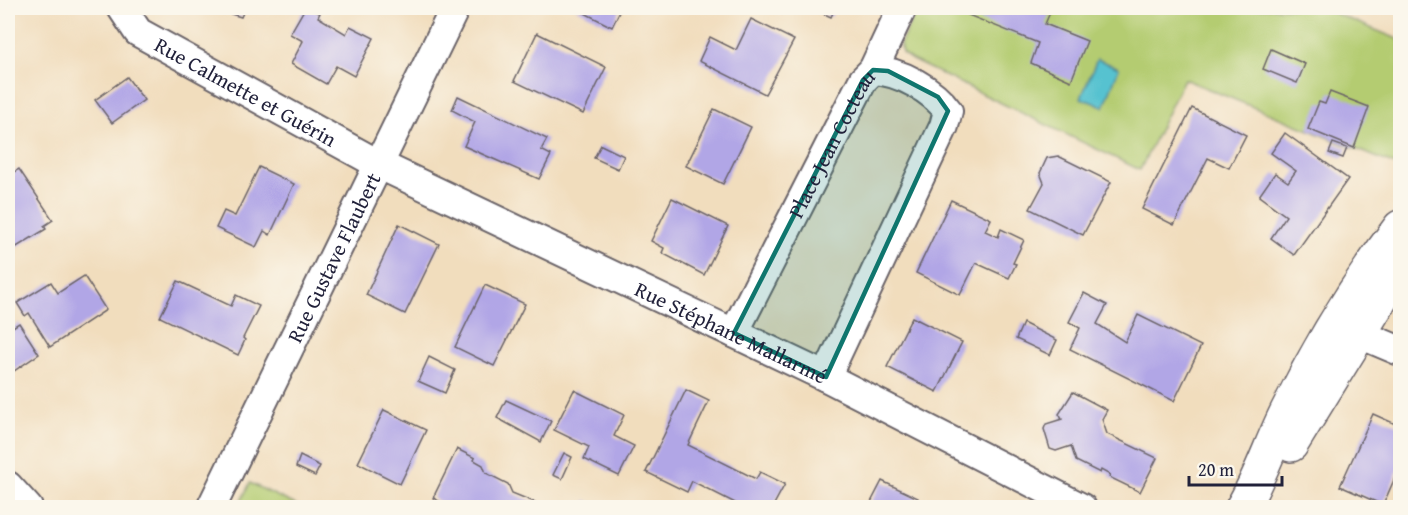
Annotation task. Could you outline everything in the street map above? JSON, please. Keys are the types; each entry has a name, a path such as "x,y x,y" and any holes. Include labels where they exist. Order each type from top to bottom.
{"street":[{"name":"Rue Calmette et Guérin","path":"122,8 138,32 378,164"},
{"name":"Rue Gustave Flaubert","path":"211,507 455,8"},
{"path":"873,70 902,8"},
{"name":"Place Jean Cocteau","path":"734,333 863,80 873,70 888,71 938,97 948,111 944,126 826,377"},
{"name":"Rue Stéphane Mallarmé","path":"378,164 826,377 1082,507"},
{"path":"1349,324 1401,227"},
{"path":"1247,500 1267,450 1313,359 1401,268"},
{"path":"1349,324 1401,351"},
{"path":"8,486 28,507"}],"highlighted area":[{"path":"873,70 888,71 938,97 948,111 826,377 734,333 863,80"}],"green space":[{"path":"918,8 1322,8 1400,40 1400,167 1184,79 1140,170 912,60 902,53 900,44"},
{"path":"250,483 300,507 238,507"}],"water":[{"path":"1097,59 1119,68 1104,107 1081,98"}],"building":[{"path":"212,8 245,8 241,17"},
{"path":"305,8 320,13 318,17 346,34 350,26 374,38 354,76 336,66 326,84 291,64 303,41 290,34"},
{"path":"575,8 621,8 612,27"},
{"path":"811,8 835,8 831,17"},
{"path":"960,8 1052,8 1045,24 1087,41 1071,81 1031,63 1038,43 958,11"},
{"path":"751,19 794,40 765,94 699,61 710,37 736,50"},
{"path":"537,33 606,67 583,114 514,81"},
{"path":"1271,49 1305,64 1297,83 1263,69"},
{"path":"127,77 144,100 112,123 95,100"},
{"path":"1330,92 1369,107 1354,148 1308,129 1319,102 1325,104"},
{"path":"458,96 547,139 541,150 551,155 539,179 464,146 475,122 452,110"},
{"path":"1192,108 1246,135 1229,168 1208,158 1174,225 1142,209"},
{"path":"714,109 751,127 723,184 686,166"},
{"path":"1285,133 1348,179 1294,255 1271,238 1286,216 1259,196 1275,173 1288,182 1296,171 1271,153"},
{"path":"1333,143 1347,148 1343,158 1329,153"},
{"path":"601,145 624,156 618,169 594,158"},
{"path":"1058,156 1111,182 1083,235 1030,209 1044,183 1040,173 1047,158"},
{"path":"259,167 294,184 270,235 264,231 256,247 216,228 224,211 235,216"},
{"path":"8,168 11,174 19,169 53,220 44,226 46,229 15,248 8,236"},
{"path":"672,198 728,226 704,275 662,253 664,248 651,241"},
{"path":"951,200 991,219 985,231 998,237 1001,229 1024,240 1009,278 976,263 960,295 916,273"},
{"path":"399,224 439,244 405,314 366,295"},
{"path":"84,276 106,310 50,347 29,313 25,316 17,303 51,282 58,293"},
{"path":"178,281 231,306 236,295 259,306 243,338 245,340 238,355 160,317"},
{"path":"485,285 525,304 494,366 455,347"},
{"path":"1084,293 1107,305 1097,324 1125,342 1138,315 1201,346 1174,401 1070,349 1080,328 1069,322"},
{"path":"912,317 962,342 937,392 887,367"},
{"path":"19,323 39,354 8,375 8,330"},
{"path":"1023,323 1057,340 1050,355 1016,339"},
{"path":"429,357 455,370 445,393 418,381"},
{"path":"574,390 624,415 614,436 634,446 619,476 584,459 589,447 554,430"},
{"path":"686,390 709,401 688,445 756,479 760,472 785,484 772,508 745,508 692,481 687,492 646,472"},
{"path":"1073,392 1107,410 1102,419 1107,434 1157,458 1140,492 1109,477 1110,475 1101,470 1100,473 1076,461 1071,446 1056,451 1050,449 1044,429 1046,424 1062,419 1059,414"},
{"path":"506,400 551,421 541,442 497,418"},
{"path":"384,410 426,430 400,484 358,463"},
{"path":"1373,414 1400,426 1400,466 1383,505 1340,486"},
{"path":"457,449 475,458 474,460 483,465 486,473 508,484 512,493 539,504 537,508 452,508 433,498"},
{"path":"564,453 572,457 562,479 553,475"},
{"path":"300,456 320,466 315,476 296,467"},
{"path":"882,481 918,498 913,508 868,508"},
{"path":"586,500 600,508 582,508"}]}
